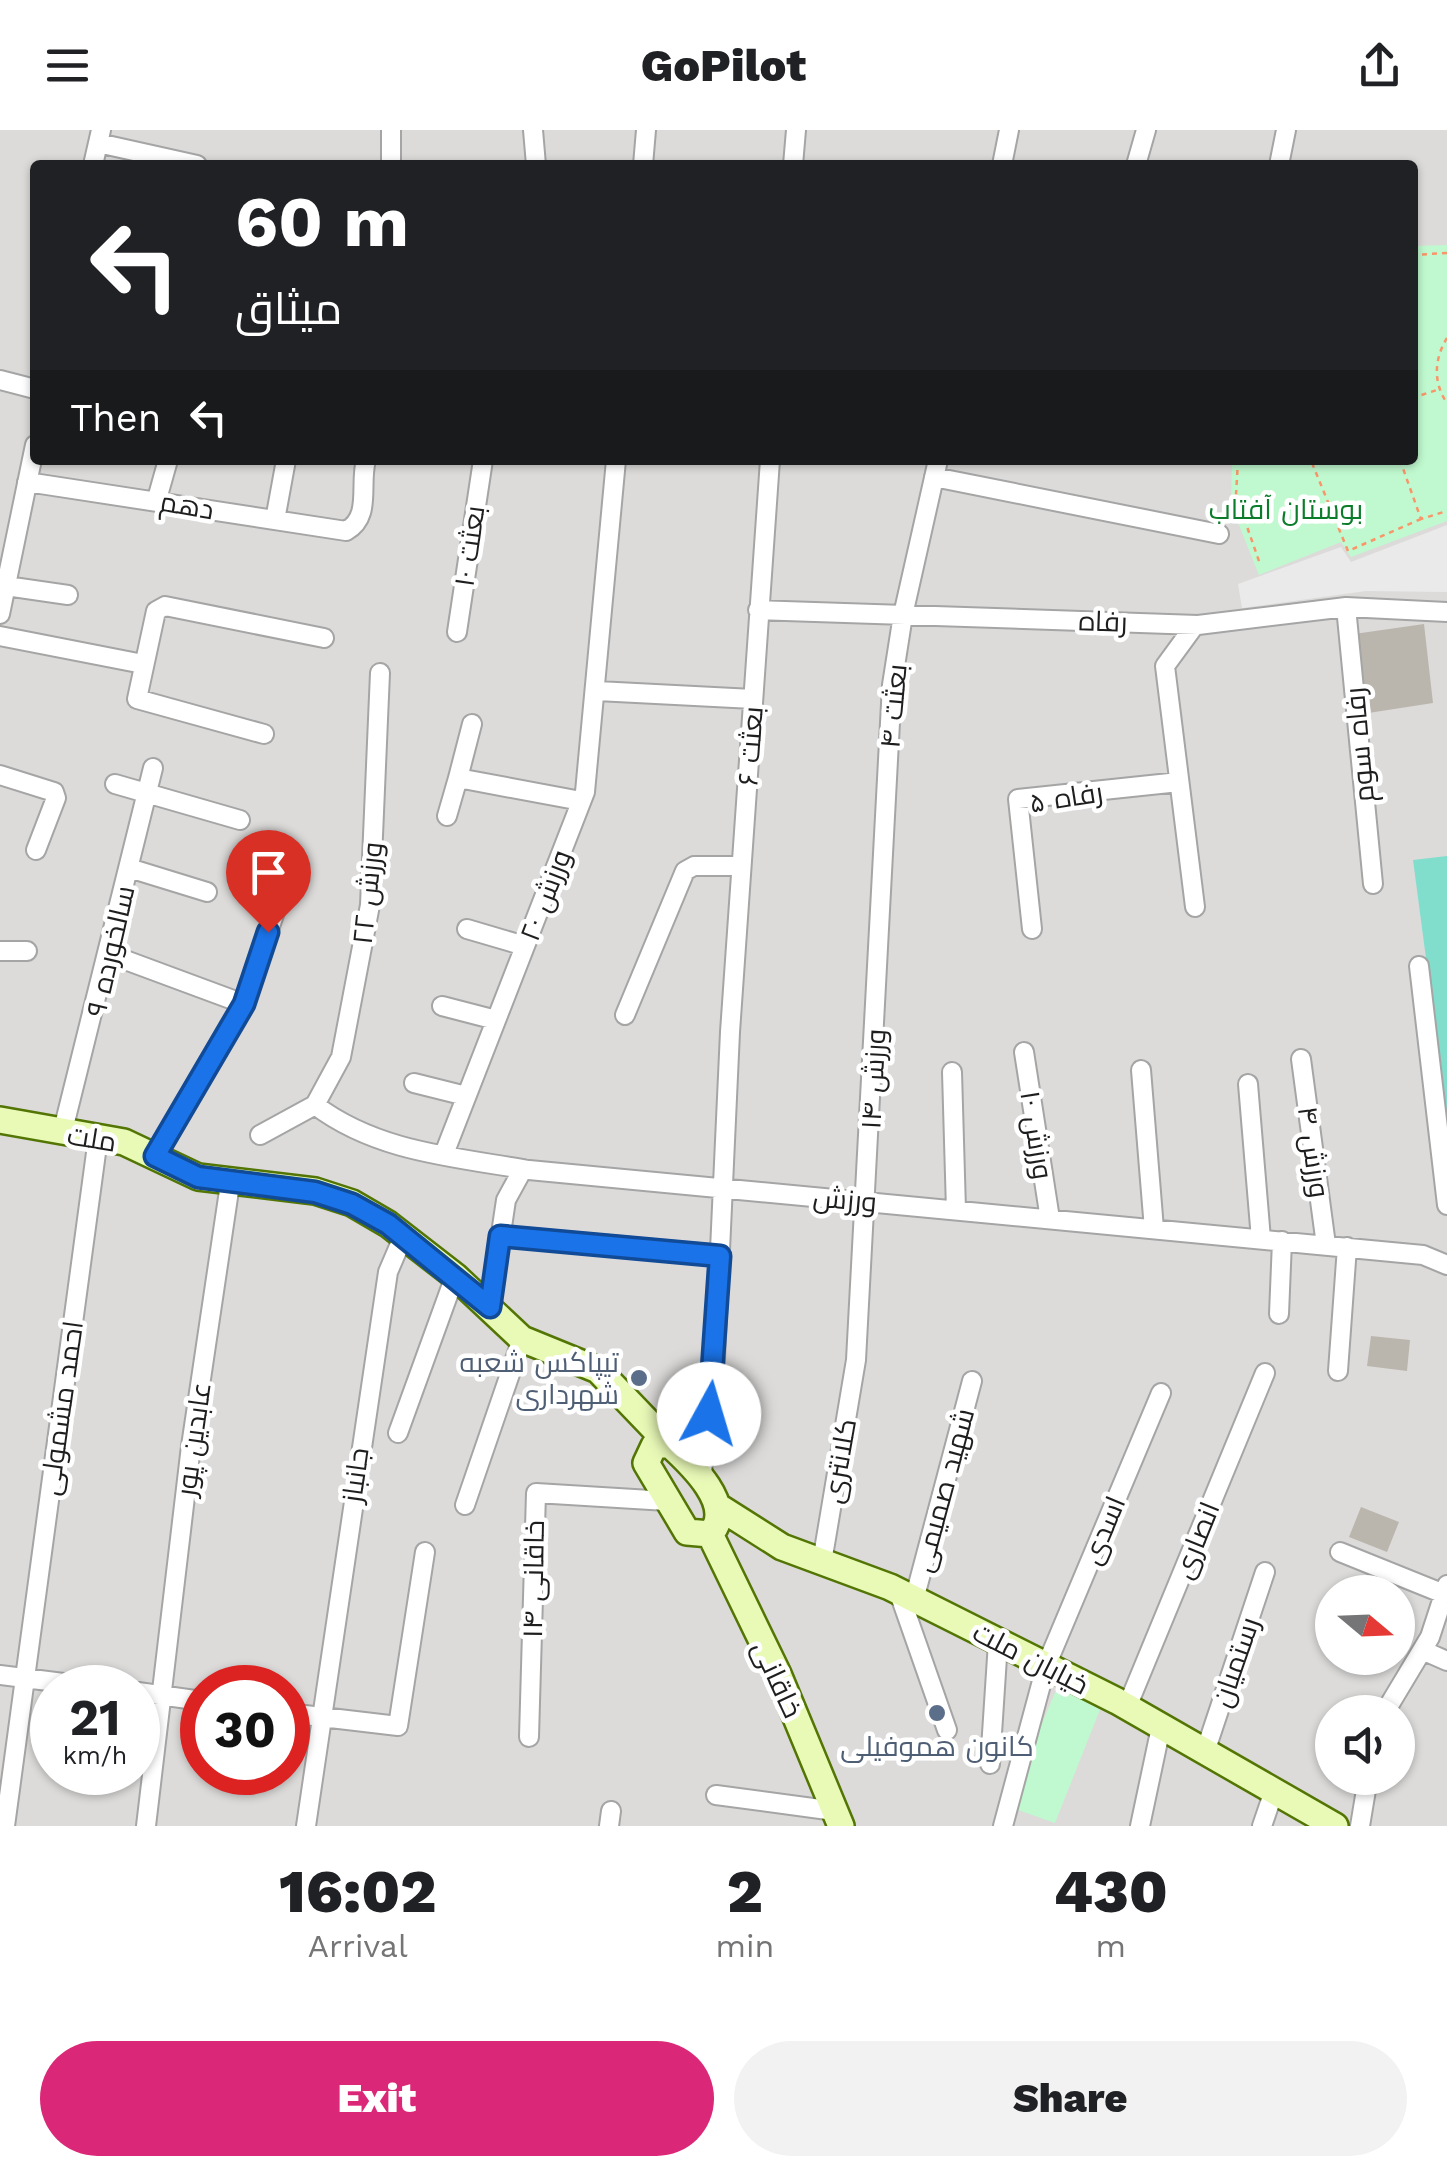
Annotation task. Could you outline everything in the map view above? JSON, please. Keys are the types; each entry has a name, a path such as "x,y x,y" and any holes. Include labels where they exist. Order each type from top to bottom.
{"main road":[{"name":"ملت","path":"6,1125 124,1142 198,1177 315,1192 352,1204 455,1276 522,1340 598,1370 701,1479 719,1507"},
{"path":"630,1400 646,1463 687,1532 710,1534 718,1524 719,1507"},
{"path":"646,1463 654,1446 669,1444"},
{"name":"خیابان ملت","path":"719,1507 782,1546 906,1596 1128,1707 1335,1826"},
{"name":"خاقانی","path":"710,1534 778,1674 838,1819"}],"street":[{"path":"391,130 391,160"},
{"path":"532,130 535,160"},
{"path":"643,160 646,130"},
{"path":"793,160 796,130"},
{"path":"1003,160 1009,130"},
{"path":"1137,160 1146,130"},
{"path":"1280,160 1286,130"},
{"path":"99,137 151,160"},
{"path":"0,380 30,388"},
{"path":"0,614 31,465"},
{"path":"158,499 167,465"},
{"path":"275,520 285,465"},
{"name":"دهم","path":"28,482 346,531 357,525 362,513 366,465"},
{"name":"بعثت ۱۰","path":"456,632 482,465"},
{"name":"ورزش ۲۰","path":"444,1154 582,802 597,691 616,465"},
{"name":"بعثت ۶","path":"701,1479 714,1381 730,1032 770,465"},
{"path":"936,468 1218,534"},
{"name":"بعثت ۴","path":"879,956 892,686 902,614 936,468"},
{"path":"6,586 68,595"},
{"path":"264,734 137,699 160,607 324,638"},
{"name":"رفاه","path":"758,610 1195,624 1346,607 1447,612"},
{"name":"رفاه سوم","path":"1346,607 1372,884"},
{"path":"1195,624 1165,666 1195,907"},
{"path":"0,636 144,664"},
{"name":"ورزش ۲۲","path":"315,1104 341,1056 370,905 380,674"},
{"path":"597,691 752,698"},
{"path":"447,816 472,724"},
{"name":"سالخورده ۹","path":"62,1134 153,768"},
{"path":"0,775 54,792 36,850"},
{"path":"458,778 582,802"},
{"name":"رفاه ۵","path":"1032,929 1018,799 1179,782"},
{"path":"115,784 240,820"},
{"path":"155,1156 244,1004 292,861"},
{"path":"625,1015 686,871 694,866 741,866"},
{"path":"130,868 206,892"},
{"path":"467,929 525,946"},
{"path":"0,951 27,951"},
{"path":"109,954 244,1004"},
{"name":"ورزش ۱۴","path":"856,1360 879,956"},
{"path":"1419,966 1447,1205"},
{"path":"442,1006 496,1020"},
{"name":"ورزش ۱۰","path":"1024,1052 1050,1219"},
{"name":"ورزش ۴","path":"1301,1059 1326,1246"},
{"path":"1141,1070 1154,1229"},
{"path":"952,1072 956,1210"},
{"path":"414,1083 466,1096"},
{"path":"1248,1084 1261,1239"},
{"path":"260,1135 315,1104"},
{"name":"ورزش","path":"315,1104 343,1126 392,1146 523,1169 1422,1255 1447,1265"},
{"name":"احمد مشمولی","path":"5,1826 98,1138"},
{"path":"490,1307 506,1200 523,1169"},
{"name":"عابدین پور","path":"160,1694 230,1184"},
{"path":"500,1236 720,1256"},
{"name":"جانباز","path":"306,1826 388,1272 403,1237"},
{"path":"1279,1314 1282,1241"},
{"path":"1338,1371 1347,1248"},
{"path":"398,1432 455,1276"},
{"path":"465,1506 522,1340"},
{"name":"کلانتری","path":"822,1562 856,1360"},
{"name":"انصاری","path":"1128,1707 1264,1372"},
{"name":"شهید صمیمی","path":"906,1596 972,1380"},
{"name":"اسدی","path":"1004,1820 1046,1666 1161,1393"},
{"name":"خاقانی ۱۴","path":"529,1737 536,1493 667,1501"},
{"path":"310,1716 398,1726 425,1552"},
{"path":"1340,1552 1446,1590 1422,1650 1395,1695"},
{"name":"رستمیان","path":"1205,1752 1265,1572"},
{"path":"906,1596 947,1730"},
{"path":"990,1764 998,1642"},
{"path":"1422,1650 1447,1661"},
{"path":"0,1675 30,1679"},
{"path":"160,1694 180,1697"},
{"path":"1140,1826 1162,1727"},
{"path":"1262,1826 1274,1791"},
{"name":"عابدین پور","path":"146,1826 149,1795"},
{"path":"1360,1826 1365,1795"},
{"path":"716,1796 838,1819"}],"path":[{"path":"1418,255 1447,254"},
{"path":"1447,338 1436,363 1447,404"},
{"path":"1418,396 1440,389"},
{"path":"1238,465 1236,494 1260,564"},
{"path":"1313,465 1348,550 1447,510"},
{"path":"1402,465 1421,519"}],"shaded area":[{"path":"0,130 1447,130 1447,1826 0,1826"},
{"path":"1447,525 1447,592 1366,591 1242,608 1238,584 1341,547 1351,562"},
{"path":"1447,856 1447,1117 1413,860"}],"green space":[{"name":"بوستان آفتاب","path":"1447,245 1447,521 1351,557 1341,542 1259,575 1231,505 1232,465 1418,465 1418,246"},
{"path":"1060,1681 1103,1702 1055,1823 1007,1806"}],"building":[{"path":"1424,624 1433,703 1362,714 1354,634"},
{"path":"1371,1336 1410,1340 1407,1371 1367,1366"},
{"path":"1361,1507 1399,1522 1387,1552 1349,1537"}],"place":[{"name":"تیپاکس شعبه شهرداری","path":"639,1378"},
{"name":"کانون هموفیلی","path":"937,1713"}],"route":[{"path":"268,932 244,1004 155,1156 198,1177 315,1192 352,1204 388,1224 490,1307 500,1236 720,1256 709,1414"}]}
